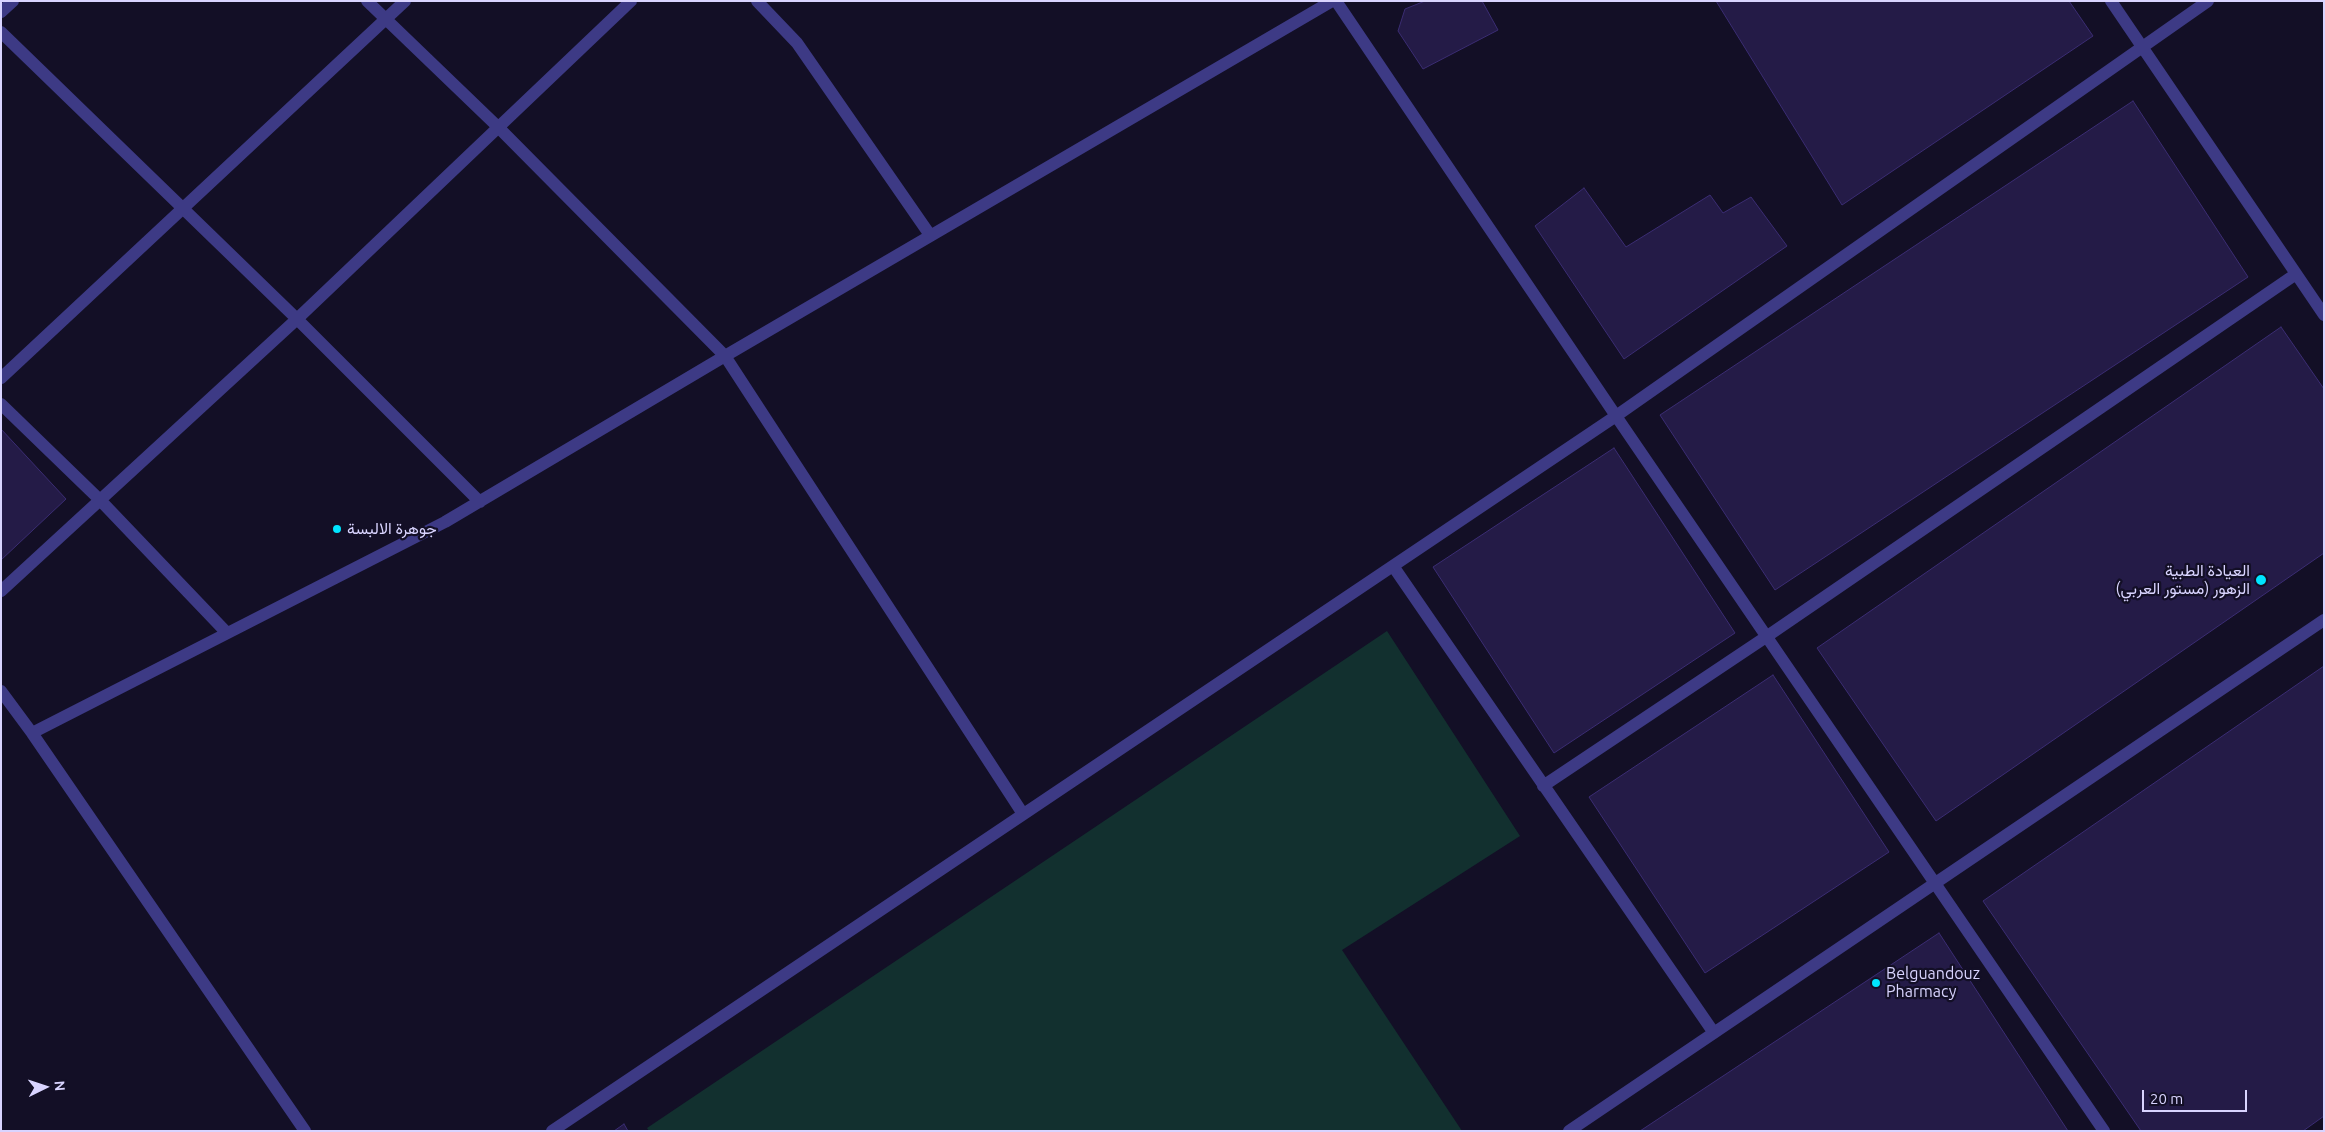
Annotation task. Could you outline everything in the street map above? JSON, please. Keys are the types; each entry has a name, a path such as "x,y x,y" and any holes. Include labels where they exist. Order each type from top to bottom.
{"street":[{"path":"1,12 13,1"},
{"path":"367,1 498,127 725,356 1023,814"},
{"path":"1,378 184,210 406,1"},
{"path":"1,591 297,319 630,1"},
{"path":"757,1 797,43 930,235"},
{"path":"32,733 445,522 930,235 1332,1"},
{"path":"1336,1 1766,637 2104,1131"},
{"path":"2111,1 2324,316"},
{"path":"552,1131 1616,416 2208,1"},
{"path":"1,32 297,319 480,502"},
{"path":"1542,786 1766,637 2296,274"},
{"path":"1,404 100,500 227,633"},
{"path":"1393,566 1542,786 1714,1033"},
{"path":"1569,1131 2324,620"},
{"path":"1,691 32,733 305,1131"}],"green space":[{"path":"1387,631 1520,836 1342,950 1462,1131 649,1131 647,1128"}],"building":[{"path":"1425,1 1482,1 1498,30 1423,69 1398,31 1405,9"},
{"path":"1716,1 2069,1 2093,36 1842,205"},
{"path":"2133,101 2248,277 1775,590 1660,415"},
{"path":"1584,188 1626,247 1710,195 1723,213 1751,197 1787,246 1624,359 1535,226"},
{"path":"2281,327 2324,389 2324,553 1936,821 1817,648"},
{"path":"1,429 66,499 1,560"},
{"path":"1614,448 1735,633 1554,753 1433,567"},
{"path":"2324,666 2324,1116 2303,1131 2141,1131 1983,901"},
{"path":"1773,675 1889,852 1705,973 1589,797"},
{"path":"1939,933 2068,1131 1640,1131"},
{"path":"624,1124 628,1131 614,1131"}],"place":[{"name":"جوهرة الالبسة","path":"337,529"},
{"name":"العيادة الطبية الزهور (مستور العربي)","path":"2261,580"},
{"name":"Belguandouz Pharmacy","path":"1876,983"}]}
